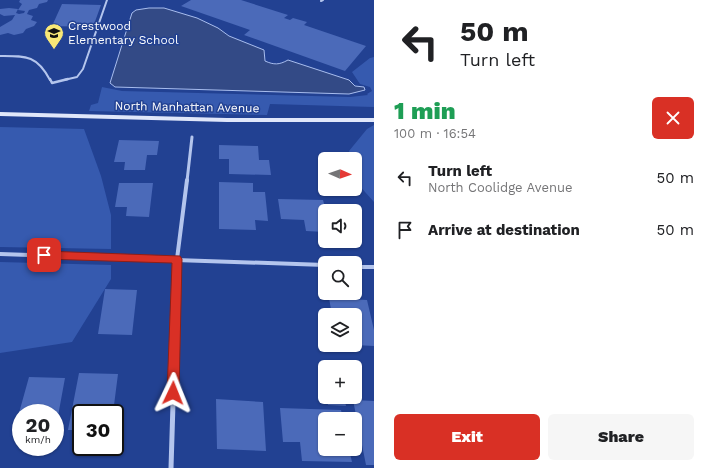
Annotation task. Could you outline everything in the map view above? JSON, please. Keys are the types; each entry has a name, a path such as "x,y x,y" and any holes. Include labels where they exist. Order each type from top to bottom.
{"street":[{"name":"North Manhattan Avenue","path":"0,114 227,120 374,120"},
{"path":"171,468 177,259 192,137"},
{"path":"0,254 318,265"},
{"path":"362,266 374,267"}],"lane":[{"path":"0,56 30,57 44,66 52,83 77,77 83,70 108,0"}],"shaded area":[{"path":"164,8 197,18 218,28 229,36 264,50 265,61 279,64 288,60 349,80 355,86 364,87 365,90 349,94 115,87 110,83 132,13 136,10"},
{"path":"374,57 374,107 270,104 267,115 89,111 91,105 98,103 102,87 122,91 350,97 368,95 367,94 372,91 370,87 360,84 352,72 370,58"},
{"path":"374,125 374,202 362,189 362,152 349,151 367,129"},
{"path":"0,127 84,129 101,176 111,215 111,249 0,247"},
{"path":"0,262 111,265 111,279 72,342 0,353"}],"building":[{"path":"20,0 48,0 47,2 39,4 37,8 29,10 27,14 33,16 31,20 37,22 34,26 26,29 23,33 14,35 8,33 0,35 0,27 12,20 15,15 4,16 0,14 0,9 18,9 16,13 24,13 25,11 18,10 22,4 19,2"},
{"path":"191,0 241,0 288,15 284,18 290,20 293,18 307,22 304,25 366,46 345,71 244,35 250,30 181,6"},
{"path":"62,4 101,5 93,27 52,26"},
{"path":"119,140 159,141 157,155 147,155 145,170 124,170 125,162 114,162"},
{"path":"219,145 258,146 259,160 269,160 271,175 229,174 229,159 219,159"},
{"path":"219,182 253,183 253,192 265,192 268,221 255,220 256,230 219,229"},
{"path":"119,183 153,183 149,217 126,216 127,207 115,207"},
{"path":"278,199 323,200 324,204 318,204 318,232 306,231 304,220 281,219"},
{"path":"105,289 137,290 132,335 98,334"},
{"path":"329,300 367,300 374,330 374,346 362,345 362,308 331,308"},
{"path":"79,373 118,374 114,404 73,404"},
{"path":"29,377 65,378 60,404 22,404"},
{"path":"216,399 263,402 266,451 217,449"},
{"path":"362,400 374,401 374,465 366,465 362,445 362,412 355,412 354,404 362,404"},
{"path":"346,404 346,406 328,405"},
{"path":"280,408 341,410 341,412 318,412 318,456 351,456 352,462 302,461 300,442 283,442"},
{"path":"72,409 72,430 68,430"}],"place":[{"name":"Crestwood Elementary School","path":"54,50"}],"route":[{"path":"44,255 177,259 173,393"}]}
